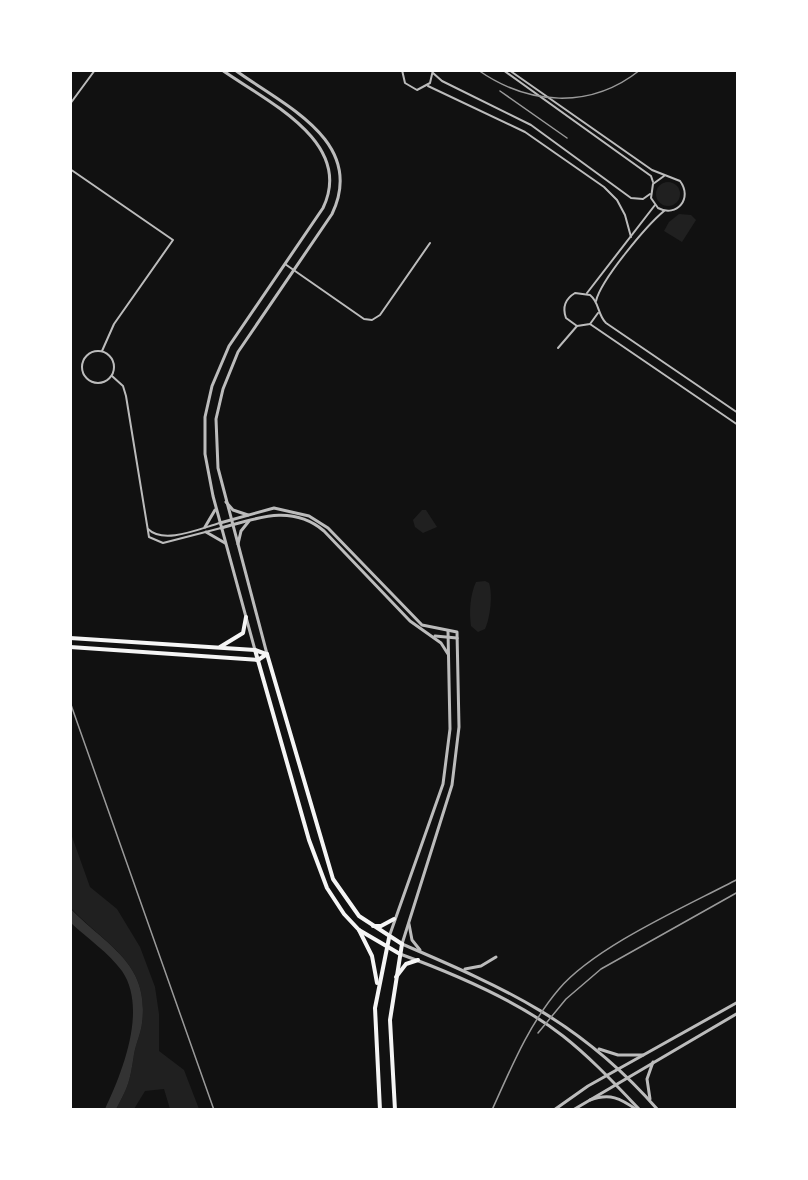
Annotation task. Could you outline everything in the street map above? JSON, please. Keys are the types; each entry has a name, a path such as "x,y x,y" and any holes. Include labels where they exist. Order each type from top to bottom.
{"main road":[{"path":"219,647 243,633 246,617"},
{"path":"70,638 219,647 255,650 267,654"},
{"path":"70,647 258,660 267,654"},
{"path":"255,650 321,874 334,901 359,930 372,956 378,988"},
{"path":"267,654 328,866 343,895 359,916 388,938 402,944 394,984 389,1037 395,1110"},
{"path":"371,926 381,926 394,919"},
{"path":"359,930 400,954"},
{"path":"380,1110 375,1038 378,988 388,938"},
{"path":"394,984 400,970 406,964 418,960"}],"street":[{"path":"70,104 94,70"},
{"path":"222,70 310,133 322,152 330,174 328,196 323,208 229,346 212,386 204,432 206,462 216,508 255,650"},
{"path":"235,70 324,135 336,155 341,173 340,192 332,214 238,352 223,389 214,432 216,461 225,500 267,654"},
{"path":"402,70 403,80 410,88 420,89 428,86 525,132 604,188 616,200 625,215 631,237"},
{"path":"503,70 651,176 653,184 650,194 654,205 664,211"},
{"path":"509,70 664,176 672,176 680,180 686,194 679,207 664,211 650,223 603,285 596,301 598,313 609,326 738,413"},
{"path":"428,86 433,72 442,81 531,124 631,198 643,199 650,194"},
{"path":"70,169 173,240 114,324 102,351"},
{"path":"653,184 664,176"},
{"path":"586,293 654,205"},
{"path":"285,264 364,319 372,320 380,315 430,243"},
{"path":"577,326 566,318 565,303 575,293 586,293 596,301"},
{"path":"590,324 598,313"},
{"path":"558,348 577,326 590,324 738,425"},
{"path":"93,351 102,351 114,361 112,376 98,383 88,380 83,373 82,365 85,357 93,351"},
{"path":"112,376 123,386 126,396 149,537 163,543 271,514 285,514 320,528 410,621 441,643 448,656"},
{"path":"225,500 233,510 249,515"},
{"path":"205,527 216,508"},
{"path":"146,527 155,535 163,536 283,509 316,519 422,625 457,632 459,727 452,785 402,944 503,988 560,1022 598,1048 658,1110"},
{"path":"238,549 241,531 250,520"},
{"path":"206,532 225,543"},
{"path":"388,938 443,783 450,729 448,631"},
{"path":"429,634 457,638"},
{"path":"409,921 412,940 427,955"},
{"path":"400,954 418,960 555,1030 607,1076 638,1110"},
{"path":"463,969 481,966 496,957"},
{"path":"555,1110 607,1076 738,1002"},
{"path":"573,1110 614,1083 738,1013"},
{"path":"598,1048 618,1055 645,1054"},
{"path":"650,1100 647,1079 654,1060"},
{"path":"582,1103 609,1096 621,1099 638,1110"}],"shaded area":[{"path":"668,182 677,185 680,194 677,203 668,206 659,203 656,194 659,185"},
{"path":"679,214 691,215 696,220 682,242 664,231 669,222"},
{"path":"422,510 426,510 437,527 423,533 415,527 413,520"},
{"path":"476,582 489,583 490,588 490,613 485,629 478,632 471,626 471,598"},
{"path":"70,831 90,887 117,909 140,947 155,987 159,1014 159,1051 184,1070 199,1109 170,1109 164,1089 145,1091 134,1109 116,1109 130,1077 141,1027 143,1002 139,984 122,956 71,908"},
{"path":"70,908 122,957 139,984 143,1002 141,1027 128,1083 116,1109 105,1109 125,1060 130,1041 133,1004 129,986 117,964 71,923"}],"railway":[{"path":"478,70 497,82 517,90 538,96 559,98 580,97 601,92 621,83 640,70"},
{"path":"500,91 567,138"},
{"path":"70,702 214,1110"},
{"path":"492,1110 521,1047 539,1017 559,989 575,973 642,928 738,879"},
{"path":"538,1033 566,999 601,969 738,892"}]}
